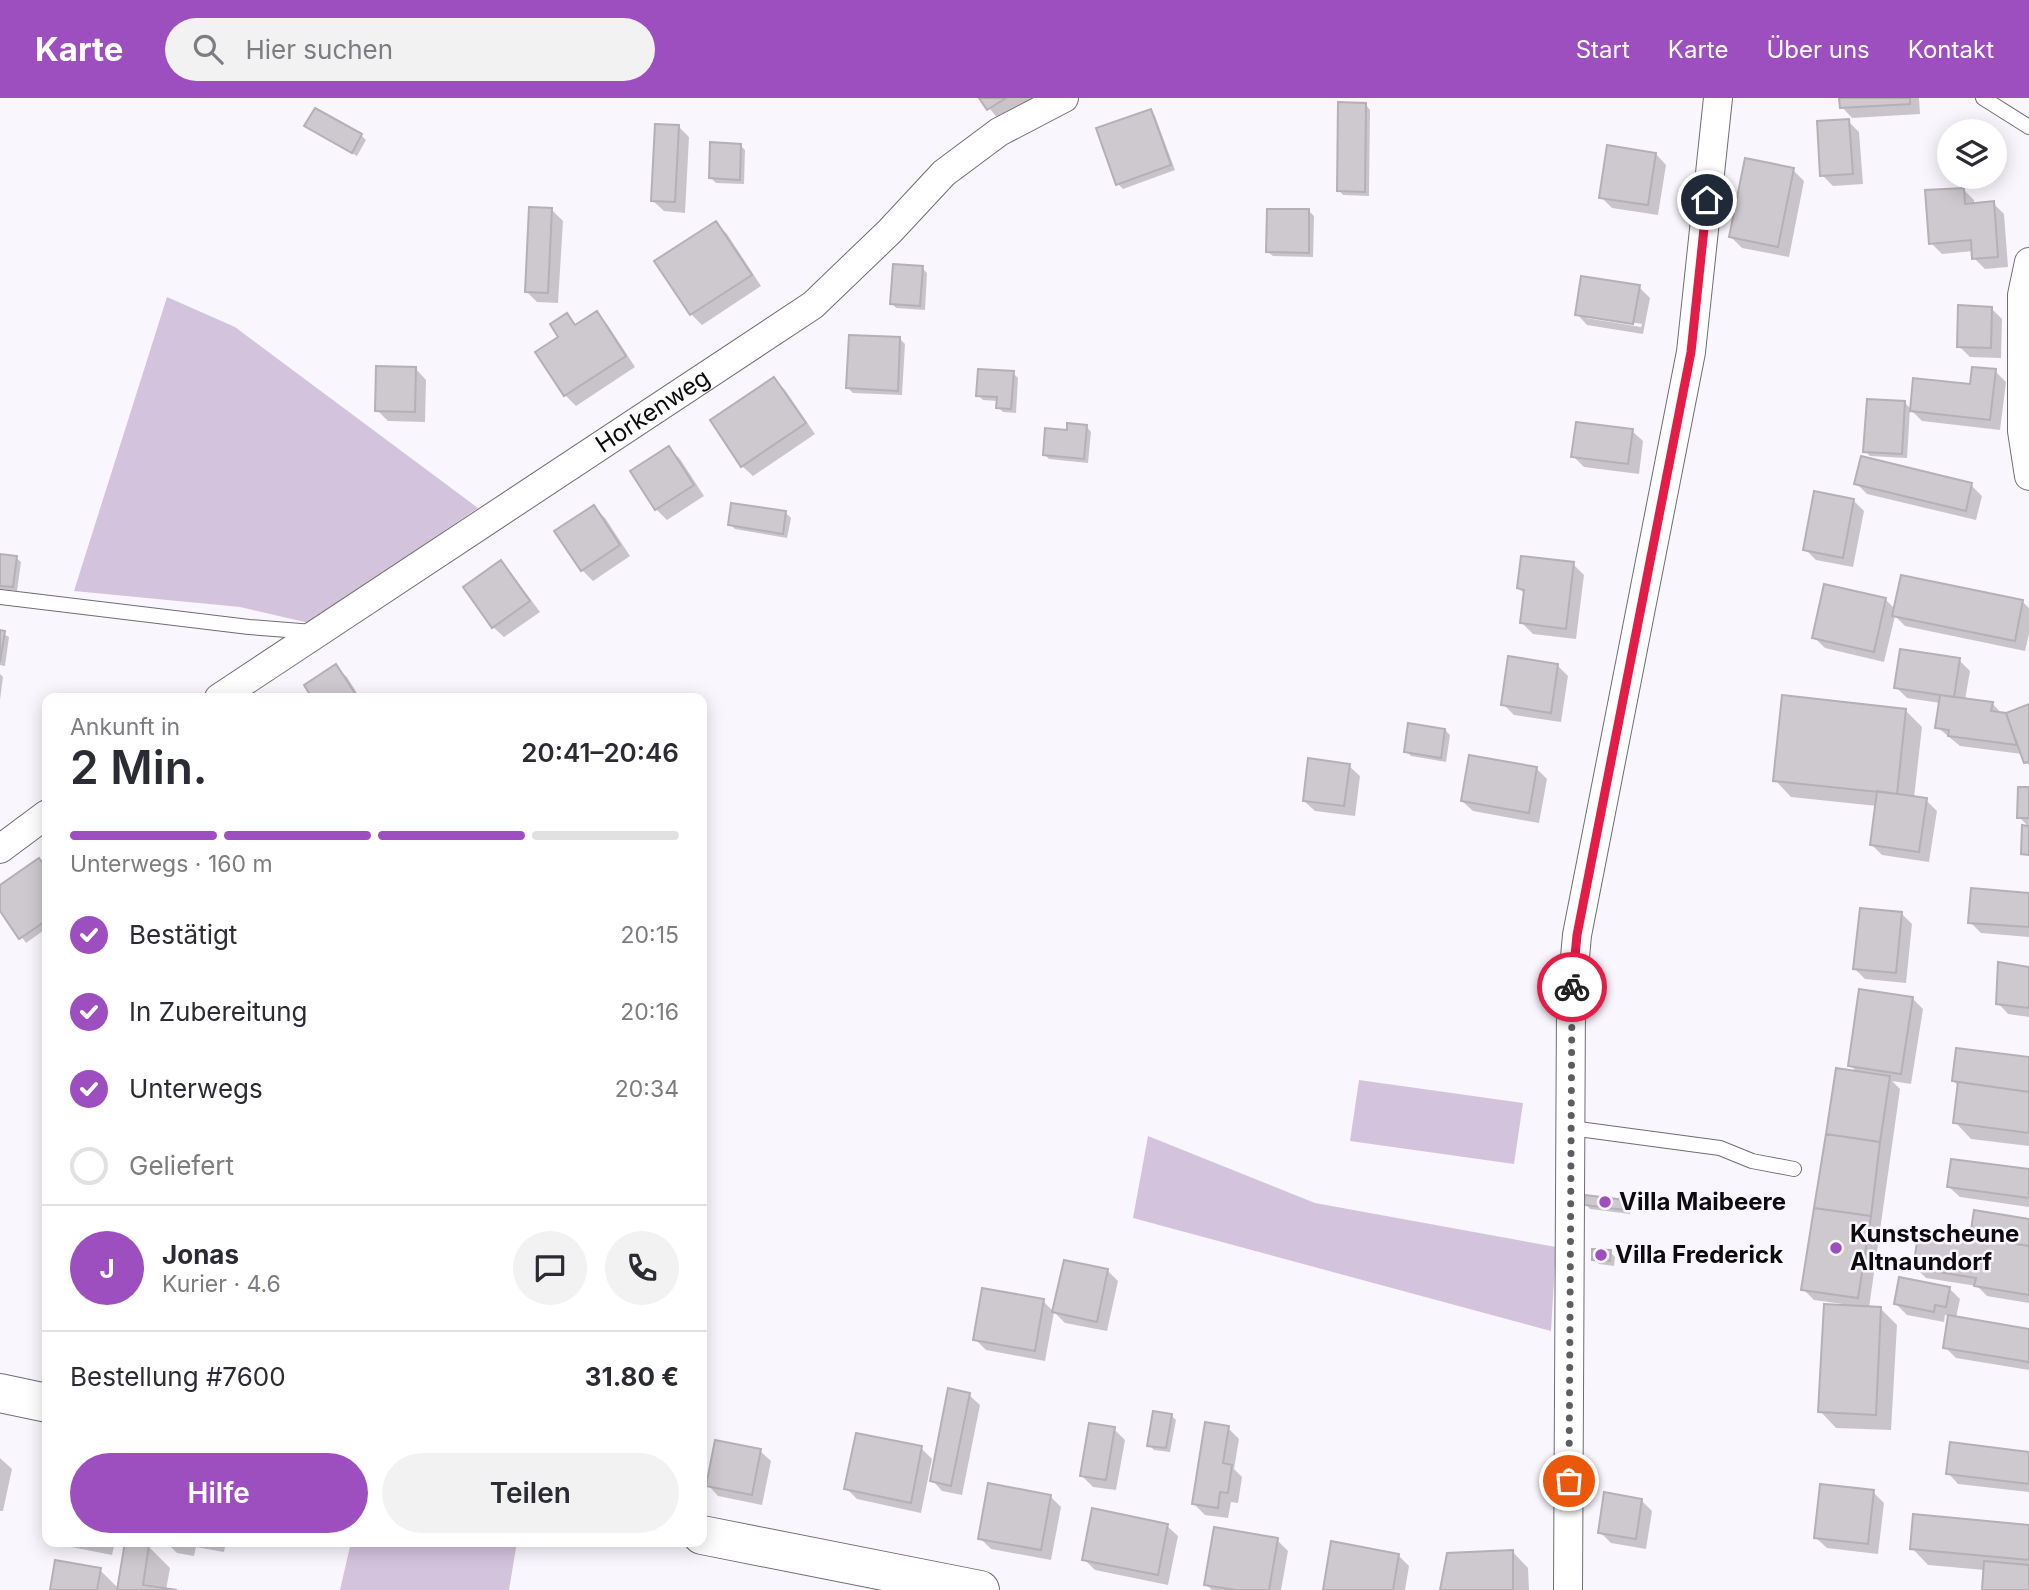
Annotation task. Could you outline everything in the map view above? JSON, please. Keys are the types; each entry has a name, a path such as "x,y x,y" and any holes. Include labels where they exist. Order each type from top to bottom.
{"street":[{"name":"Horkenweg","path":"227,693 813,305 890,231 944,173 999,132 1064,98"},
{"path":"1569,1590 1571,1002 1577,935 1691,352 1718,98"},
{"path":"2028,272 2022,295 2022,431 2029,476"},
{"path":"0,849 42,818"},
{"path":"0,1393 42,1402"},
{"path":"707,1536 980,1590"}],"lane":[{"path":"1983,98 2029,127"},
{"path":"0,597 249,627 322,632"},
{"path":"1571,1128 1720,1148 1752,1161 1794,1169"}],"shaded area":[{"path":"167,297 235,327 478,508 309,623 240,607 74,591"},
{"path":"1359,1080 1523,1103 1514,1164 1350,1141"},
{"path":"1148,1136 1315,1203 1556,1247 1551,1331 1133,1218"},
{"path":"350,1547 516,1547 509,1590 340,1590"}],"building":[{"path":"979,98 1006,98 987,110"},
{"path":"1839,98 1910,98 1910,104 1840,108"},
{"path":"1338,102 1366,103 1365,192 1337,191"},
{"path":"315,108 362,134 352,153 304,126"},
{"path":"1151,109 1171,165 1116,185 1096,128"},
{"path":"1849,119 1853,174 1820,176 1817,121"},
{"path":"655,124 679,125 675,202 651,201"},
{"path":"710,142 741,144 740,180 709,178"},
{"path":"1607,145 1656,153 1648,205 1599,198"},
{"path":"1745,158 1794,168 1778,247 1729,237"},
{"path":"1964,189 1965,204 1994,201 1998,257 1972,259 1971,240 1929,244 1925,190"},
{"path":"529,207 552,208 548,293 525,292"},
{"path":"1267,209 1309,209 1309,253 1266,252"},
{"path":"716,221 752,275 690,315 654,261"},
{"path":"893,264 923,266 920,306 890,304"},
{"path":"1581,276 1640,285 1633,324 1575,315"},
{"path":"1958,305 1992,307 1991,348 1957,347"},
{"path":"597,311 626,356 564,396 535,352 558,337 550,324 567,313 575,325"},
{"path":"849,335 900,337 898,391 846,388"},
{"path":"376,366 416,367 415,412 375,411"},
{"path":"1972,367 1996,369 1990,420 1910,411 1913,378 1970,384"},
{"path":"978,369 1014,371 1011,409 996,408 997,397 976,396"},
{"path":"774,377 806,423 741,467 710,420"},
{"path":"1867,399 1905,401 1902,454 1863,452"},
{"path":"1576,422 1633,429 1628,464 1571,457"},
{"path":"1067,423 1087,425 1084,459 1043,455 1045,428 1067,430"},
{"path":"669,446 694,485 655,510 630,471"},
{"path":"1861,456 1972,483 1966,511 1854,484"},
{"path":"1814,491 1854,499 1843,558 1803,550"},
{"path":"731,503 786,511 783,534 728,525"},
{"path":"594,505 620,545 581,571 554,531"},
{"path":"0,554 17,556 13,587 0,586"},
{"path":"1521,556 1574,562 1566,629 1520,623 1524,590 1517,588"},
{"path":"501,560 530,601 492,628 463,587"},
{"path":"1901,575 2023,600 2015,641 1892,616"},
{"path":"1824,584 1886,598 1874,652 1812,638"},
{"path":"0,630 5,631 0,662"},
{"path":"1900,649 1960,658 1954,697 1894,688"},
{"path":"1508,656 1558,664 1551,713 1501,705"},
{"path":"336,664 355,693 309,693 304,685"},
{"path":"1782,695 1906,709 1897,794 1773,781"},
{"path":"1940,695 1993,702 1991,711 2006,713 2017,745 1948,736 1949,730 1935,728"},
{"path":"2029,704 2029,762 2024,763 2006,713"},
{"path":"1408,723 1445,729 1441,758 1404,752"},
{"path":"1469,755 1537,767 1529,813 1461,801"},
{"path":"1308,758 1350,764 1344,806 1303,801"},
{"path":"2018,787 2029,787 2029,818 2017,818"},
{"path":"1877,791 1927,798 1919,852 1870,845"},
{"path":"2022,825 2029,826 2029,855 2021,854"},
{"path":"39,858 42,862 42,923 19,939 0,911 0,885"},
{"path":"1971,888 2029,893 2029,927 1968,923"},
{"path":"1860,908 1902,912 1896,973 1853,969"},
{"path":"1998,962 2029,967 2029,1008 1996,1004"},
{"path":"1859,989 1913,997 1901,1074 1848,1066"},
{"path":"1956,1048 2029,1057 2029,1092 1952,1081"},
{"path":"1836,1068 1890,1076 1880,1142 1826,1134"},
{"path":"1958,1082 2029,1092 2029,1133 1953,1123"},
{"path":"1826,1134 1880,1142 1871,1216 1814,1208"},
{"path":"1951,1159 2029,1169 2029,1198 1947,1187"},
{"name":"Villa Maibeere","path":"1585,1195 1626,1200 1625,1210 1584,1205"},
{"path":"1814,1208 1871,1216 1858,1298 1801,1290"},
{"path":"1974,1210 2029,1219 2029,1246 1970,1237"},
{"path":"1919,1229 2029,1246 2029,1295 1974,1286 1976,1278 1913,1268"},
{"name":"Villa Frederick","path":"1592,1249 1611,1250 1610,1261 1592,1260"},
{"path":"1064,1260 1108,1269 1097,1322 1052,1312"},
{"path":"1899,1277 1950,1287 1946,1307 1935,1305 1934,1312 1894,1304"},
{"path":"982,1288 1044,1299 1035,1351 973,1340"},
{"path":"1824,1304 1881,1307 1876,1415 1818,1412"},
{"path":"1948,1315 2029,1329 2029,1362 1943,1348"},
{"path":"948,1388 970,1393 951,1486 930,1481"},
{"path":"1153,1411 1172,1414 1166,1448 1147,1446"},
{"path":"1205,1422 1229,1426 1223,1463 1232,1465 1228,1493 1220,1492 1218,1508 1192,1504"},
{"path":"1089,1423 1115,1427 1106,1480 1080,1476"},
{"path":"856,1433 922,1446 911,1503 844,1489"},
{"path":"715,1440 761,1449 752,1495 707,1486"},
{"path":"1950,1442 2029,1452 2029,1484 1946,1474"},
{"path":"988,1483 1051,1495 1041,1550 978,1539"},
{"path":"1820,1484 1874,1490 1868,1544 1814,1538"},
{"path":"1604,1492 1642,1499 1636,1539 1598,1533"},
{"path":"1092,1508 1168,1524 1158,1575 1082,1560"},
{"path":"1913,1514 2029,1525 2029,1560 1910,1549"},
{"path":"1214,1527 1278,1538 1269,1590 1236,1590 1204,1585"},
{"path":"1331,1541 1399,1554 1393,1590 1323,1590"},
{"path":"124,1547 149,1547 143,1585 177,1590 117,1590"},
{"path":"1513,1550 1513,1590 1440,1590 1447,1553"},
{"path":"55,1560 101,1568 97,1590 50,1590"},
{"path":"1984,1561 2029,1565 2029,1590 1982,1590"}],"way so far":[{"path":"1569,1481 1572,987"}],"place":[{"name":"Villa Maibeere","path":"1605,1202"},
{"name":"Kunstscheune Altnaundorf","path":"1836,1248"},
{"name":"Villa Frederick","path":"1601,1255"}],"route":[{"path":"1572,987 1577,935 1691,352 1707,200"}]}
